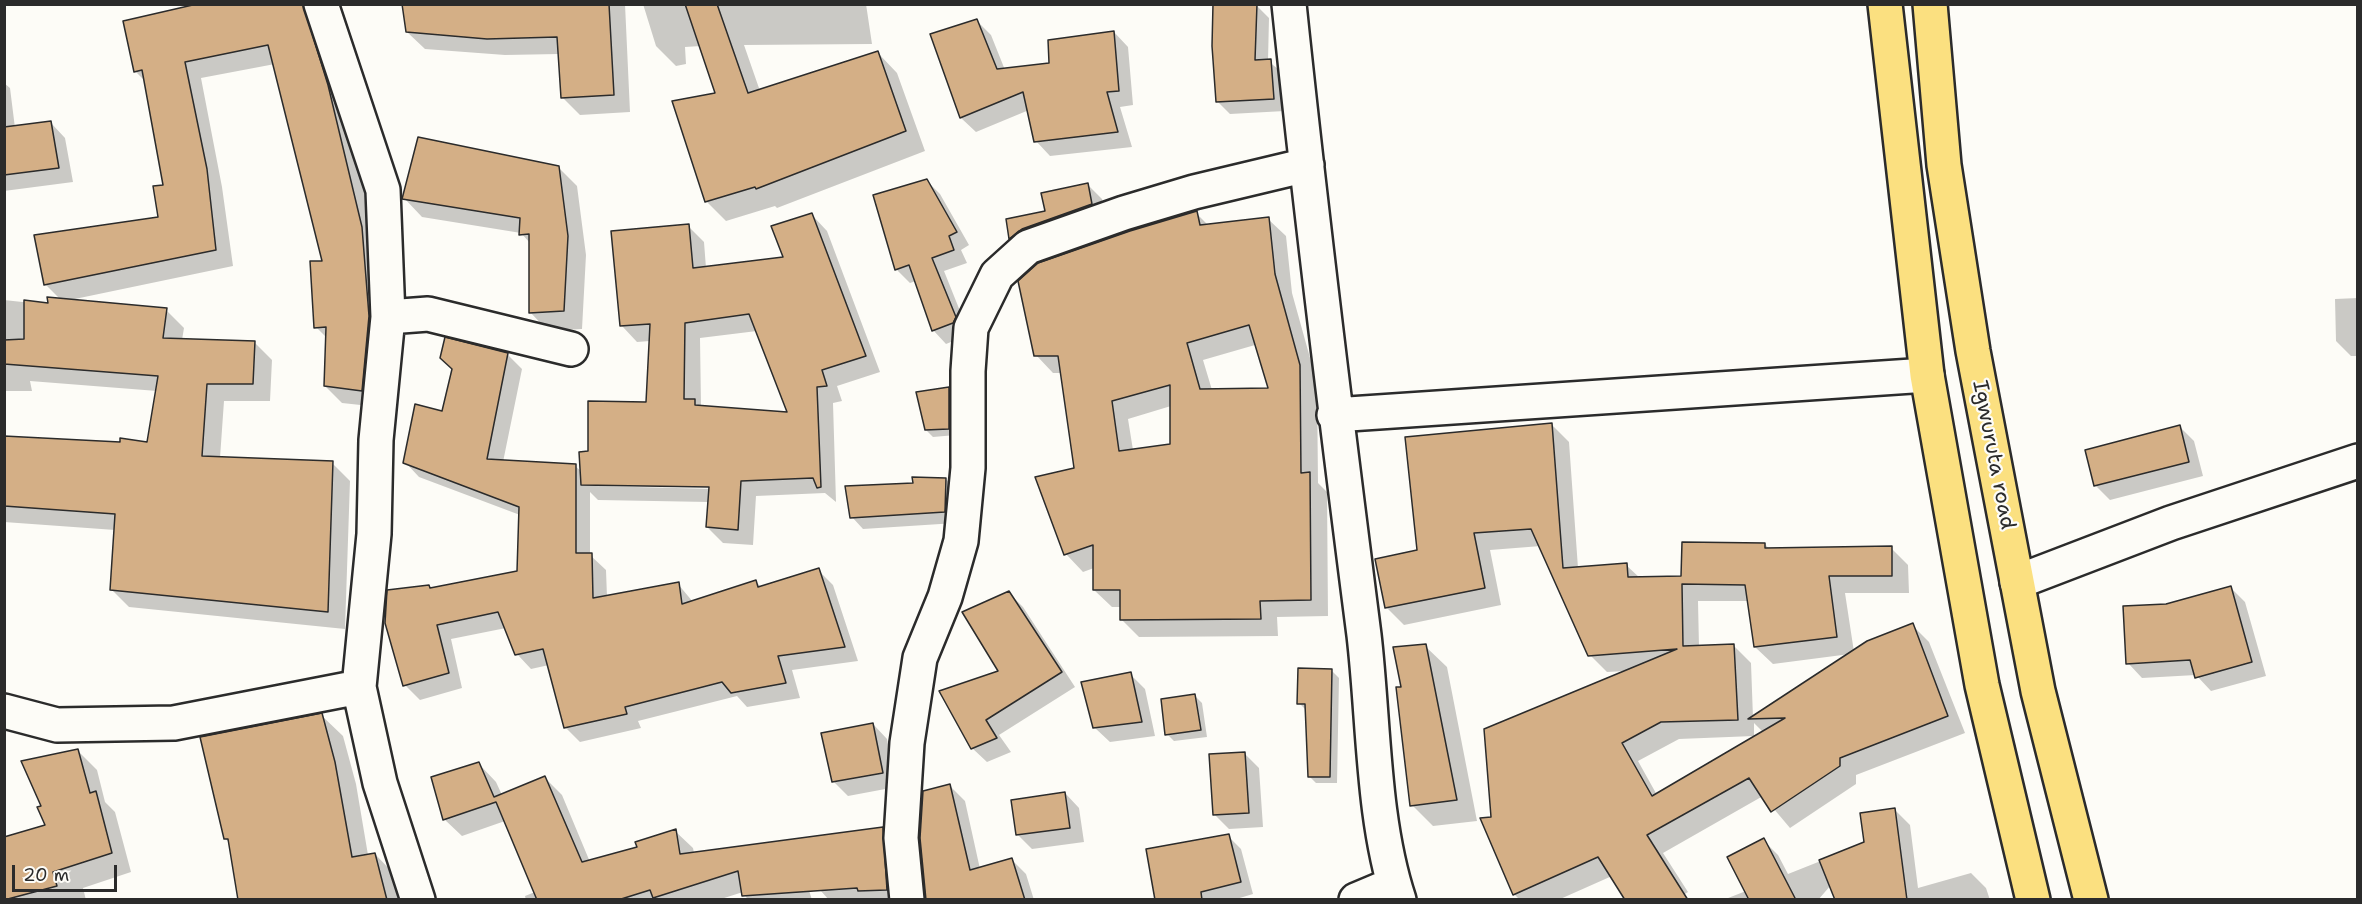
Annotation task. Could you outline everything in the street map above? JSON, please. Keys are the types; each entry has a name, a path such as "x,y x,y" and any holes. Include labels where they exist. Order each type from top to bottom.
{"main road":[{"path":"1885,4 1927,375 1982,685 2033,900"},
{"name":"Igwuruta road","path":"1930,4 1944,165 1973,351 2038,691 2091,900"}],"street":[{"path":"321,4 383,190 388,317 376,440 374,534 359,687 380,783 418,900"},
{"path":"1289,4 1334,415 1364,638 1380,798 1397,892 1356,900"},
{"path":"907,900 901,837 907,743 920,658 945,597 961,541 968,468 968,371 971,328 997,275 1028,247 1124,213 1194,192 1307,165"},
{"path":"388,317 428,314 572,349"},
{"path":"1334,415 1927,375"},
{"path":"2017,582 2171,523 2358,461"},
{"path":"4,711 57,725 174,723 359,687"}],"building":[{"path":"197,4 303,4 328,85 362,227 369,316 362,391 324,386 326,327 314,328 310,261 322,261 268,45 185,62 207,169 216,250 44,285 34,235 158,217 153,186 163,185 142,70 134,72 123,21"},
{"path":"402,4 609,4 614,95 561,98 557,37 487,39 406,32"},
{"path":"685,4 717,4 748,93 878,51 906,131 756,189 755,187 705,202 672,101 715,93"},
{"path":"1213,4 1257,4 1255,60 1271,59 1274,99 1216,102 1212,46"},
{"path":"977,19 997,69 1049,63 1048,40 1114,31 1119,91 1107,92 1118,132 1034,142 1023,92 960,118 930,34"},
{"path":"51,121 59,168 4,175 4,127"},
{"path":"418,137 559,166 568,236 564,311 529,313 529,234 519,235 520,218 402,199"},
{"path":"927,179 957,232 949,236 954,250 932,258 956,317 953,323 932,331 909,265 895,270 873,195"},
{"path":"1088,183 1092,204 1022,229 1009,239 1006,219 1045,211 1041,193"},
{"path":"1197,211 1200,225 1269,217 1275,274 1300,365 1301,473 1310,472 1311,600 1260,601 1261,619 1120,620 1120,590 1093,590 1093,545 1064,555 1035,477 1074,468 1058,356 1034,356 1018,281 1038,263 1130,231","holes":["1249,325 1268,388 1200,389 1187,343","1170,385 1170,444 1119,451 1112,401"]},
{"path":"812,213 866,356 822,370 827,386 817,387 821,487 817,488 813,478 741,481 738,530 706,527 709,487 581,485 579,452 588,451 588,401 646,402 650,324 620,326 611,231 689,224 693,268 783,257 771,226","holes":["749,314 787,412 695,405 695,399 684,399 685,323"]},
{"path":"47,297 167,308 163,338 255,341 253,384 207,384 202,456 333,461 328,612 110,590 115,514 4,506 4,436 120,442 120,438 147,442 158,376 4,364 4,340 24,339 24,300 48,303"},
{"path":"445,337 508,353 487,459 576,464 576,553 592,553 593,598 679,582 682,604 756,580 758,587 819,568 845,647 778,656 786,683 731,693 722,682 625,707 627,714 564,728 543,649 515,655 498,612 437,625 449,673 403,686 385,623 387,590 429,585 430,588 517,571 519,507 403,463 415,404 442,411 452,369 440,358"},
{"path":"949,387 949,429 925,430 916,392"},
{"path":"1552,423 1563,568 1627,563 1628,577 1681,576 1682,542 1765,543 1765,548 1892,546 1892,576 1829,576 1837,637 1754,647 1745,585 1682,584 1683,646 1734,644 1738,720 1661,722 1622,743 1652,796 1785,718 1748,719 1867,641 1913,623 1948,716 1840,758 1840,766 1771,812 1749,778 1647,835 1688,900 1625,900 1598,857 1513,895 1480,818 1491,817 1484,729 1677,649 1588,656 1531,529 1474,533 1485,588 1385,608 1375,559 1417,550 1405,437"},
{"path":"2180,425 2189,462 2094,486 2085,450"},
{"path":"912,477 946,478 945,512 850,518 845,486 913,483"},
{"path":"2231,586 2252,662 2195,678 2190,660 2126,664 2123,606 2166,604"},
{"path":"1009,591 1062,672 986,720 997,738 971,749 939,691 998,671 962,612"},
{"path":"1426,644 1457,800 1410,806 1396,687 1401,687 1393,647"},
{"path":"1298,668 1332,669 1330,777 1308,777 1305,704 1297,704"},
{"path":"1131,672 1142,722 1093,728 1081,682"},
{"path":"1195,694 1201,730 1165,735 1161,699"},
{"path":"322,713 335,762 352,857 375,853 387,900 238,900 228,839 224,839 200,737"},
{"path":"873,723 883,773 832,782 821,733"},
{"path":"78,749 90,793 96,791 112,853 53,872 57,886 4,900 4,837 45,825 37,807 41,806 21,761"},
{"path":"1245,752 1249,813 1213,815 1209,754"},
{"path":"479,762 494,797 545,776 582,862 637,847 635,842 676,829 680,854 883,827 887,890 858,891 857,888 742,896 738,871 653,898 650,890 618,900 537,900 496,802 443,820 431,777"},
{"path":"950,784 970,870 1012,858 1025,900 926,900 920,838 923,791"},
{"path":"1065,792 1070,828 1016,835 1011,800"},
{"path":"1895,808 1907,900 1835,900 1819,860 1864,842 1860,813"},
{"path":"1229,834 1241,882 1201,892 1202,900 1155,900 1146,849"},
{"path":"1764,838 1796,900 1749,900 1727,857"}]}
